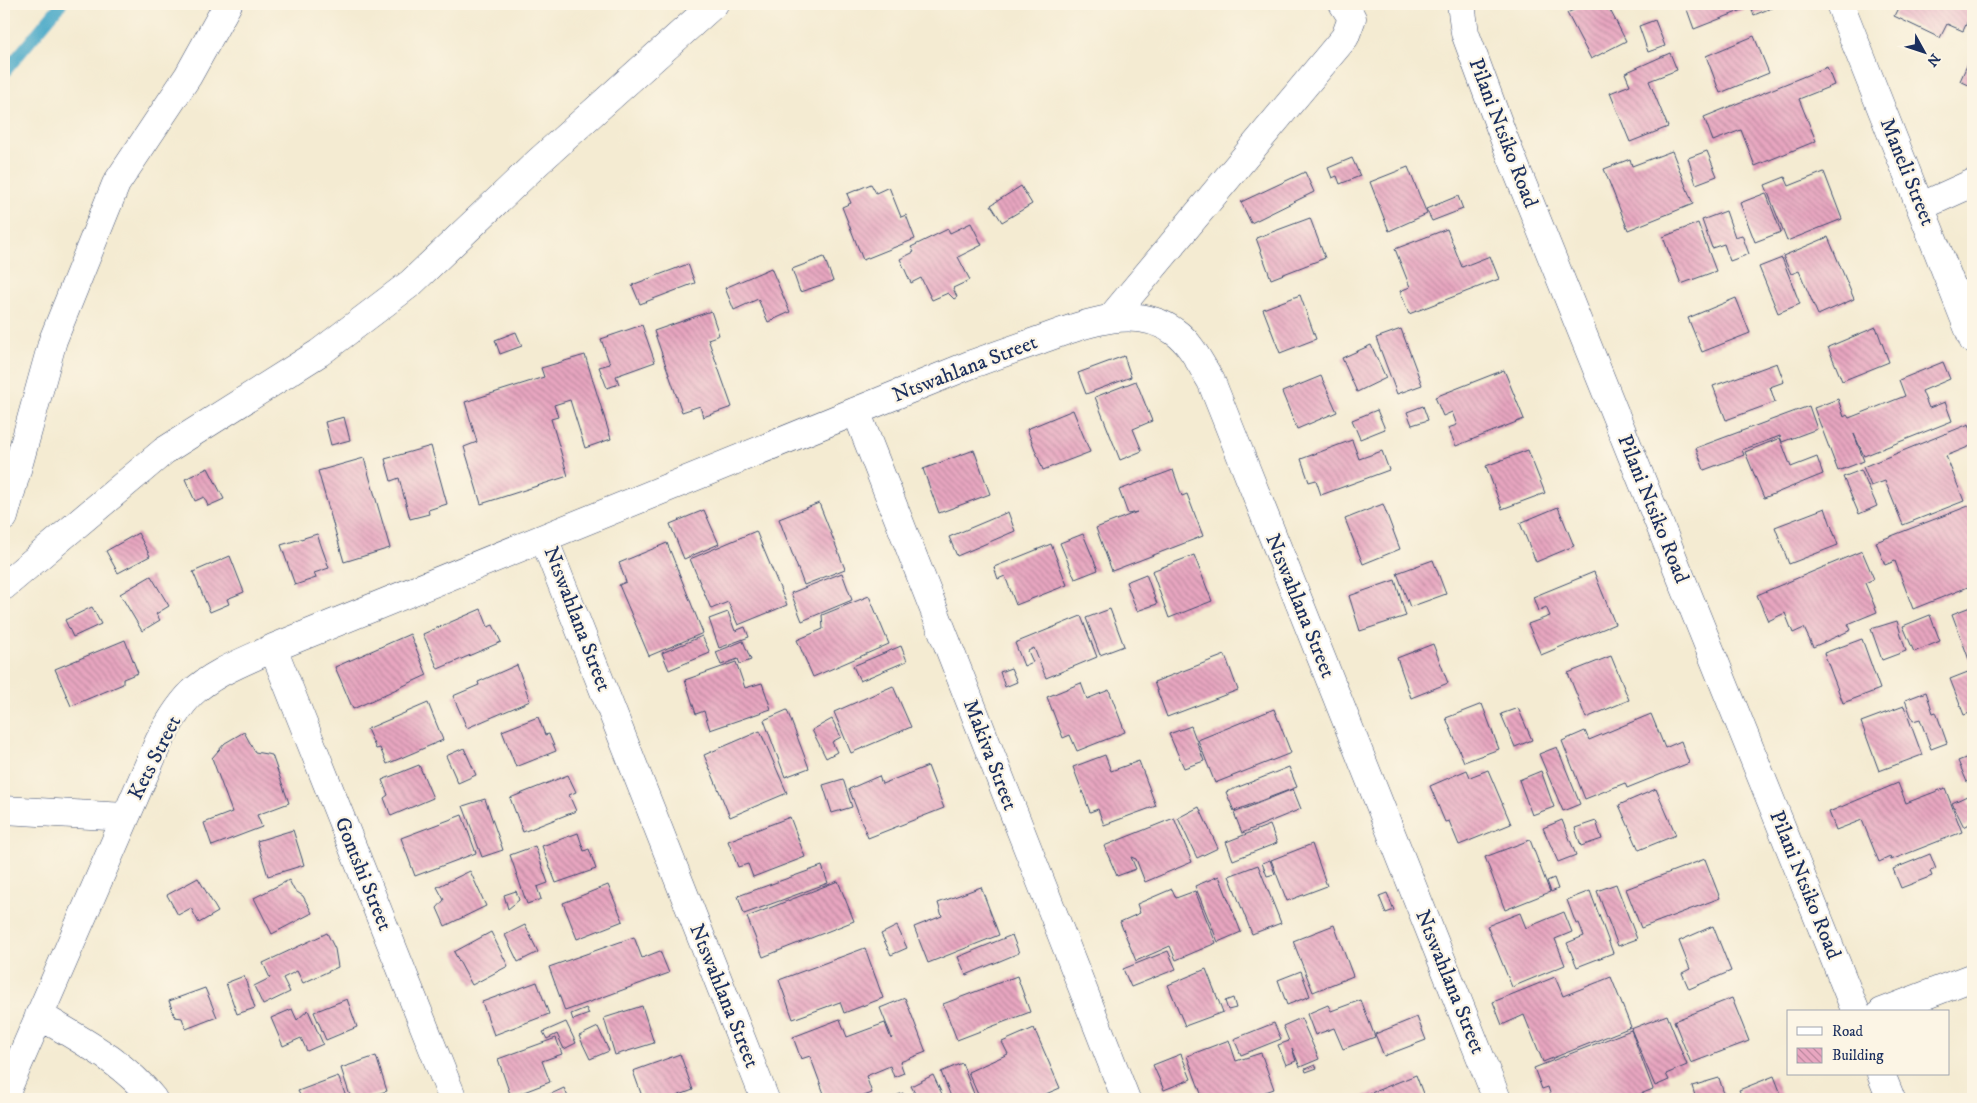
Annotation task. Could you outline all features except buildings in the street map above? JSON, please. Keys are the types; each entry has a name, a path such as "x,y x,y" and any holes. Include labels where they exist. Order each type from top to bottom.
{"street":[{"path":"4,516 53,340 116,184 188,76 228,4"},
{"path":"4,586 164,451 319,353 411,283 538,162 714,4"},
{"path":"1110,319 1344,36 1352,18 1343,4"},
{"name":"Pilani Ntsiko Road","path":"1460,4 1465,33 1505,141 1855,1010"},
{"name":"Maneli Street","path":"1840,4 1922,206 1973,340"},
{"path":"1922,206 1973,184"},
{"name":"Ntswahlana Street","path":"765,1099 544,539 972,364 1085,323 1110,319 1137,318 1155,321 1176,332 1192,351 1211,381 1497,1099"},
{"name":"Makiva Street","path":"856,411 1126,1099"},
{"name":"Kets Street","path":"4,1097 159,741 173,717 192,693 222,672 273,648 544,539"},
{"name":"Gontshi Street","path":"273,648 453,1099"},
{"path":"4,810 125,817"},
{"path":"1887,1010 1973,977"},
{"path":"39,1015 115,1062 132,1076 152,1099"},
{"path":"1882,1076 1891,1099"}],"waterway":[{"path":"4,73 61,4"}]}
